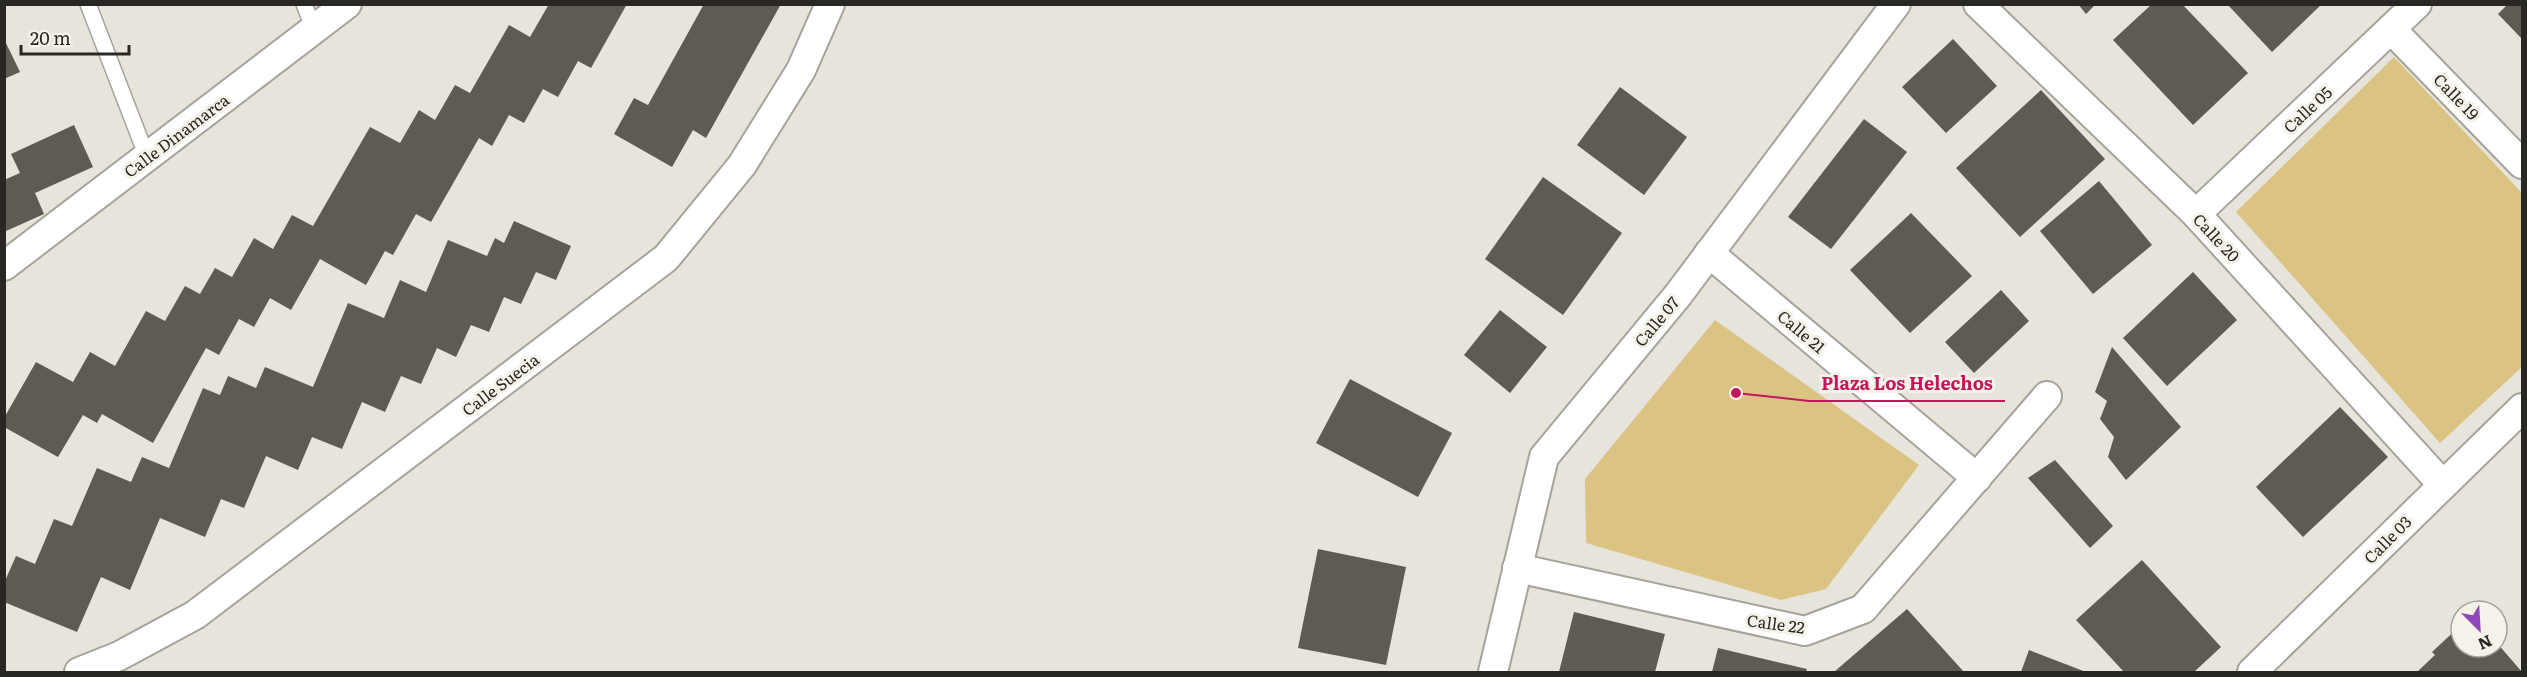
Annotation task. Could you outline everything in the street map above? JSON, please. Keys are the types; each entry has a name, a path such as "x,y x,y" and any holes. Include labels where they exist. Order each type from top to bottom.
{"street":[{"name":"Calle Dinamarca","path":"4,266 147,157 309,17 347,4"},
{"name":"Calle Suecia","path":"79,672 119,656 195,615 666,258 742,165 801,70 830,4"},
{"name":"Calle 07","path":"1493,672 1544,457 1678,295 1896,4"},
{"name":"Calle 20","path":"1978,4 2196,214 2442,484"},
{"name":"Calle 05","path":"2196,214 2418,4"},
{"name":"Calle 19","path":"2391,29 2523,164"},
{"name":"Calle 21","path":"1709,253 1977,478"},
{"name":"Calle 22","path":"1517,568 1805,631 1863,609 2047,396"},
{"name":"Calle 03","path":"2252,672 2442,484 2523,408"}],"lane":[{"path":"88,4 147,157"}],"shaded area":[{"path":"2394,57 2522,193 2522,367 2440,443 2236,212"},
{"path":"1715,320 1919,465 1826,589 1781,600 1586,543 1585,479"}],"building":[{"path":"549,4 627,4 591,68 578,61 558,97 543,89 524,123 509,115 492,146 479,138 431,222 416,214 393,255 385,251 366,285 320,259 291,310 270,298 254,327 239,319 219,355 206,348 153,443 102,414 97,423 83,415 58,457 4,427 4,418 36,362 73,382 90,352 115,366 146,311 165,321 185,286 200,294 215,268 232,277 254,238 273,249 292,215 313,226 370,127 400,143 419,110 435,120 455,85 470,93 509,25 530,37"},
{"path":"704,4 781,4 706,138 693,130 672,167 614,134 634,98 648,105"},
{"path":"2078,4 2096,4 2086,14"},
{"path":"2152,4 2182,4 2248,73 2193,125 2113,40"},
{"path":"2227,4 2322,4 2272,52"},
{"path":"2508,4 2522,4 2522,39 2498,14"},
{"path":"4,39 20,72 4,79"},
{"path":"1953,39 1997,86 1946,133 1902,87"},
{"path":"1620,87 1687,137 1644,195 1577,145"},
{"path":"2041,90 2105,159 2020,237 1956,168"},
{"path":"1864,119 1907,152 1831,249 1788,217"},
{"path":"74,125 93,167 35,193 44,214 4,232 4,180 20,173 11,154"},
{"path":"1543,177 1622,233 1563,315 1485,259"},
{"path":"2099,181 2152,245 2093,294 2040,231"},
{"path":"1911,213 1972,276 1910,333 1850,270"},
{"path":"514,221 571,246 556,280 536,272 521,304 504,297 489,332 471,325 456,357 437,348 421,384 401,376 385,412 362,402 342,449 312,437 298,470 266,456 244,508 221,499 205,537 160,518 130,590 101,577 77,632 4,602 4,583 16,556 35,564 54,519 72,526 97,468 131,482 142,457 169,468 203,388 220,395 228,376 256,388 265,367 313,387 348,303 384,318 400,280 426,292 448,240 487,256 495,238 504,243"},
{"path":"2193,272 2237,320 2167,386 2123,338"},
{"path":"2001,290 2029,321 1974,373 1945,342"},
{"path":"1500,310 1547,347 1510,393 1464,355"},
{"path":"2112,347 2181,427 2126,480 2108,457 2114,437 2100,419 2107,401 2095,392"},
{"path":"1350,379 1452,433 1418,497 1316,443"},
{"path":"2340,407 2388,457 2303,537 2256,487"},
{"path":"2055,460 2113,526 2090,548 2028,478"},
{"path":"1318,549 1406,567 1386,665 1298,648"},
{"path":"2142,560 2221,647 2194,672 2124,672 2076,620"},
{"path":"1907,609 1964,672 1834,672"},
{"path":"1574,612 1665,634 1655,672 1559,672"},
{"path":"2449,636 2449,659 2509,659 2509,657 2522,672 2417,672 2435,655 2432,652"},
{"path":"1718,648 1807,669 1806,672 1712,672"},
{"path":"2029,650 2086,672 2021,672"}],"place":[{"name":"Plaza Los Helechos","path":"1736,393"}]}
